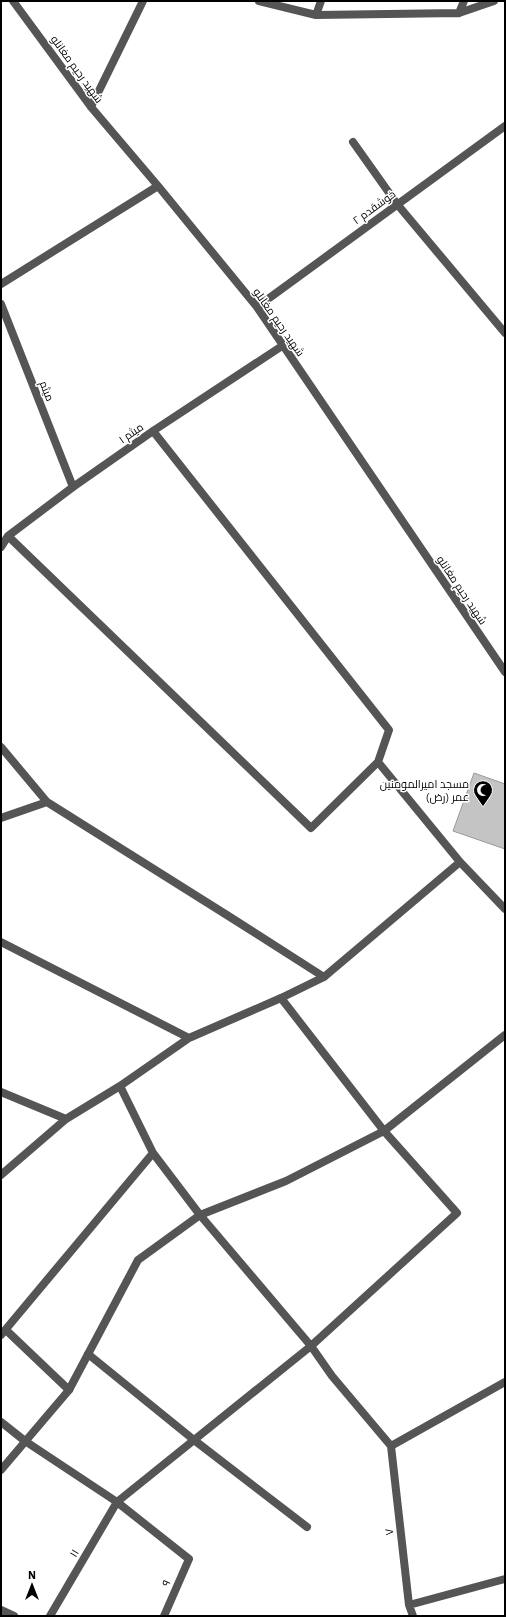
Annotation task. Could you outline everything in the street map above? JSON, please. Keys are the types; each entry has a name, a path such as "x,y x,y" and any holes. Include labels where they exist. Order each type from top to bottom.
{"street":[{"name":"شهید رحیم مغانلو","path":"13,1 91,107 257,307 282,346 505,672"},
{"path":"91,107 143,1"},
{"path":"258,1 316,15 459,13 494,1"},
{"path":"316,15 321,1"},
{"path":"459,13 464,1"},
{"name":"۲ خوشقدم","path":"257,307 505,126"},
{"path":"353,142 397,204 505,333"},
{"path":"1,284 158,186"},
{"name":"میثم","path":"1,304 73,487"},
{"name":"۱ میثم","path":"1,547 8,536 73,487 153,431 282,346"},
{"path":"8,536 311,828 378,762 389,730 153,431"},
{"path":"1,747 47,802 324,977"},
{"path":"378,762 460,862 505,909"},
{"path":"1,818 47,802"},
{"path":"1,1175 66,1119 120,1086 189,1038 282,998 324,977 460,862"},
{"path":"1,942 189,1038"},
{"path":"1,1422 26,1441 117,1502 311,1346 456,1213 384,1131 282,998"},
{"path":"1,1470 69,1390 138,1260 200,1215 286,1181 384,1131 505,1035"},
{"path":"120,1086 153,1153 200,1215 311,1346 332,1376 390,1446 505,1382"},
{"path":"1,1092 66,1119"},
{"path":"69,1390 4,1333 153,1153"},
{"path":"88,1354 194,1440 307,1527"},
{"name":"۷","path":"390,1446 409,1605 412,1616"},
{"name":"۹","path":"117,1502 189,1559 164,1616"},
{"name":"۱۱","path":"50,1616 117,1502"},
{"path":"409,1605 505,1579"},
{"path":"1,1610 14,1616"}],"building":[{"name":"مسجد امیرالمومنین عمر (رض)","path":"474,773 505,784 505,849 453,831"}],"place":[{"name":"مسجد امیرالمومنین عمر (رض)","path":"483,807"}]}
